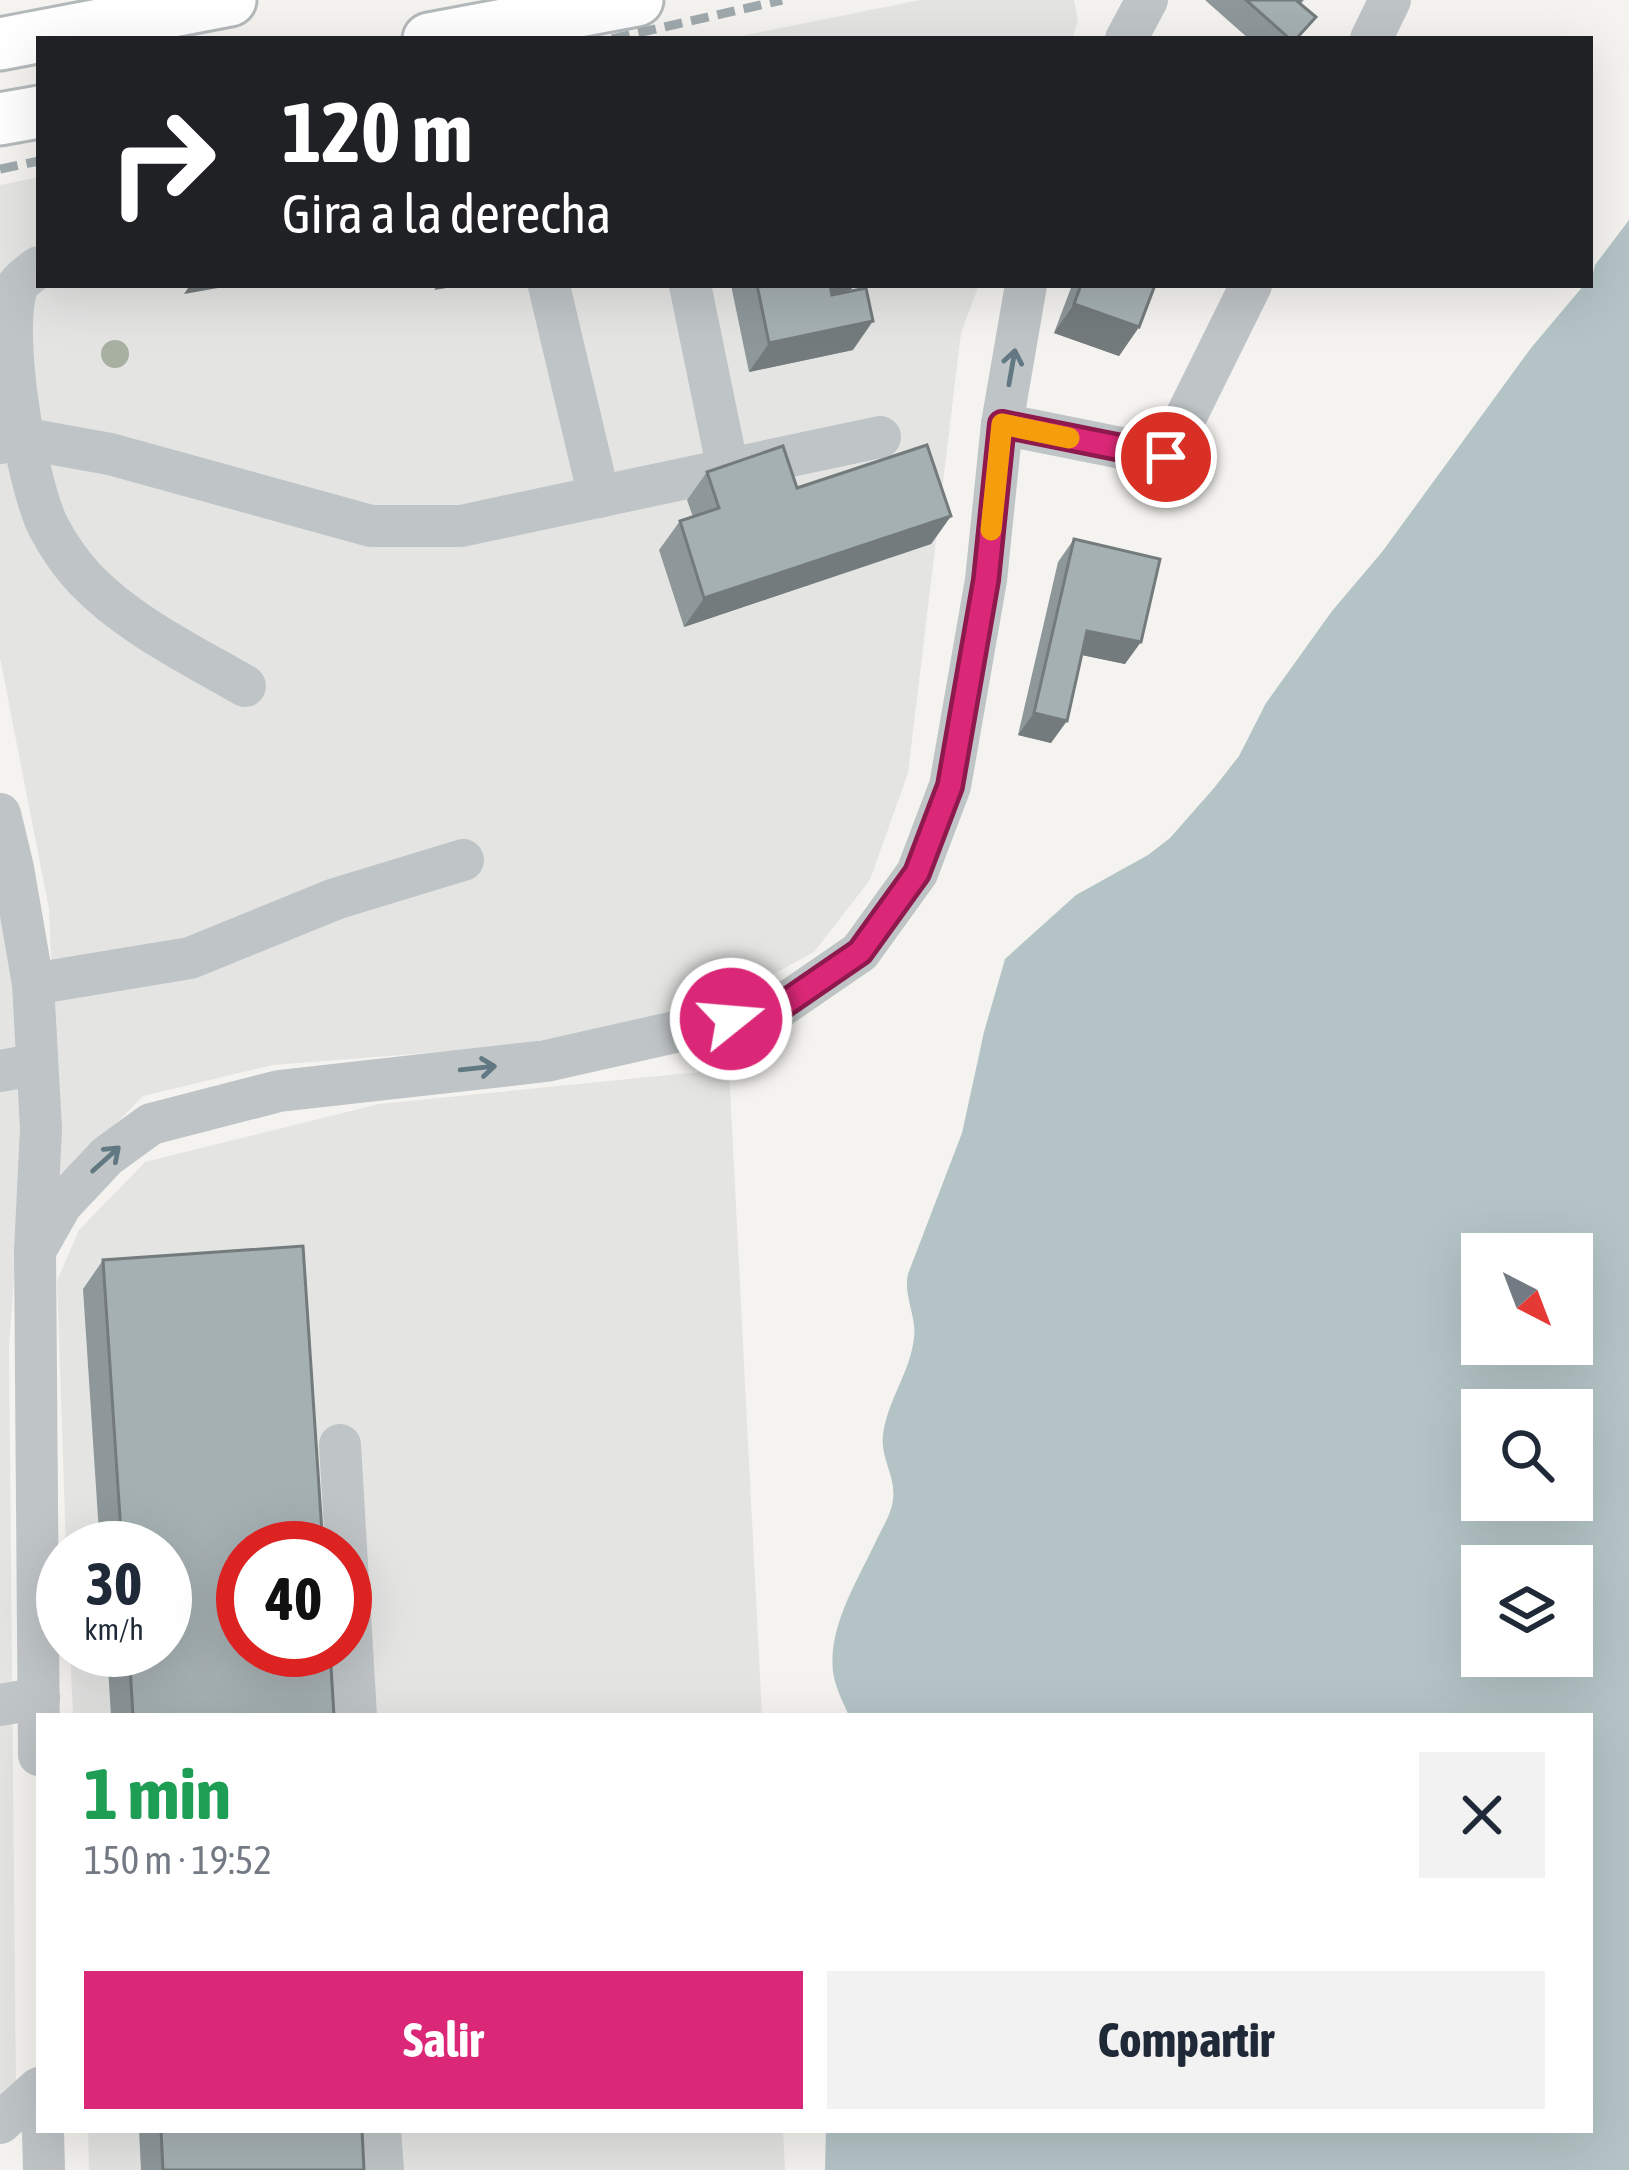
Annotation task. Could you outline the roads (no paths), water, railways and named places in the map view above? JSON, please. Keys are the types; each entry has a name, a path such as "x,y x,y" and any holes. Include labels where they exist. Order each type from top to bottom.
{"main road":[{"path":"42,36 230,0"},
{"path":"445,36 637,0"},
{"path":"0,44 36,37"},
{"path":"0,119 36,113"}],"street":[{"path":"1128,36 1147,0"},
{"path":"1372,36 1390,0"},
{"path":"36,270 18,285 8,316 5,351 10,441 46,523 86,580 143,627 245,686"},
{"path":"549,288 599,497"},
{"path":"691,288 728,470"},
{"path":"35,1251 61,1205 107,1156 151,1124 279,1091 545,1061 777,1009 860,952 917,873 950,786 986,580 1002,424 1025,288"},
{"path":"1002,424 1166,457 1250,288"},
{"path":"10,441 110,454 371,526 461,526 880,437"},
{"path":"0,814 33,983 19,1068 41,1129 19,1701 36,1747"},
{"path":"33,983 190,958 335,898 464,860"},
{"path":"340,1444 356,1713"},
{"path":"0,2123 36,2091"},
{"path":"43,2133 44,2170"},
{"path":"380,2133 383,2170"}],"railway":[{"path":"625,36 782,0"},
{"path":"0,169 36,162"}]}
